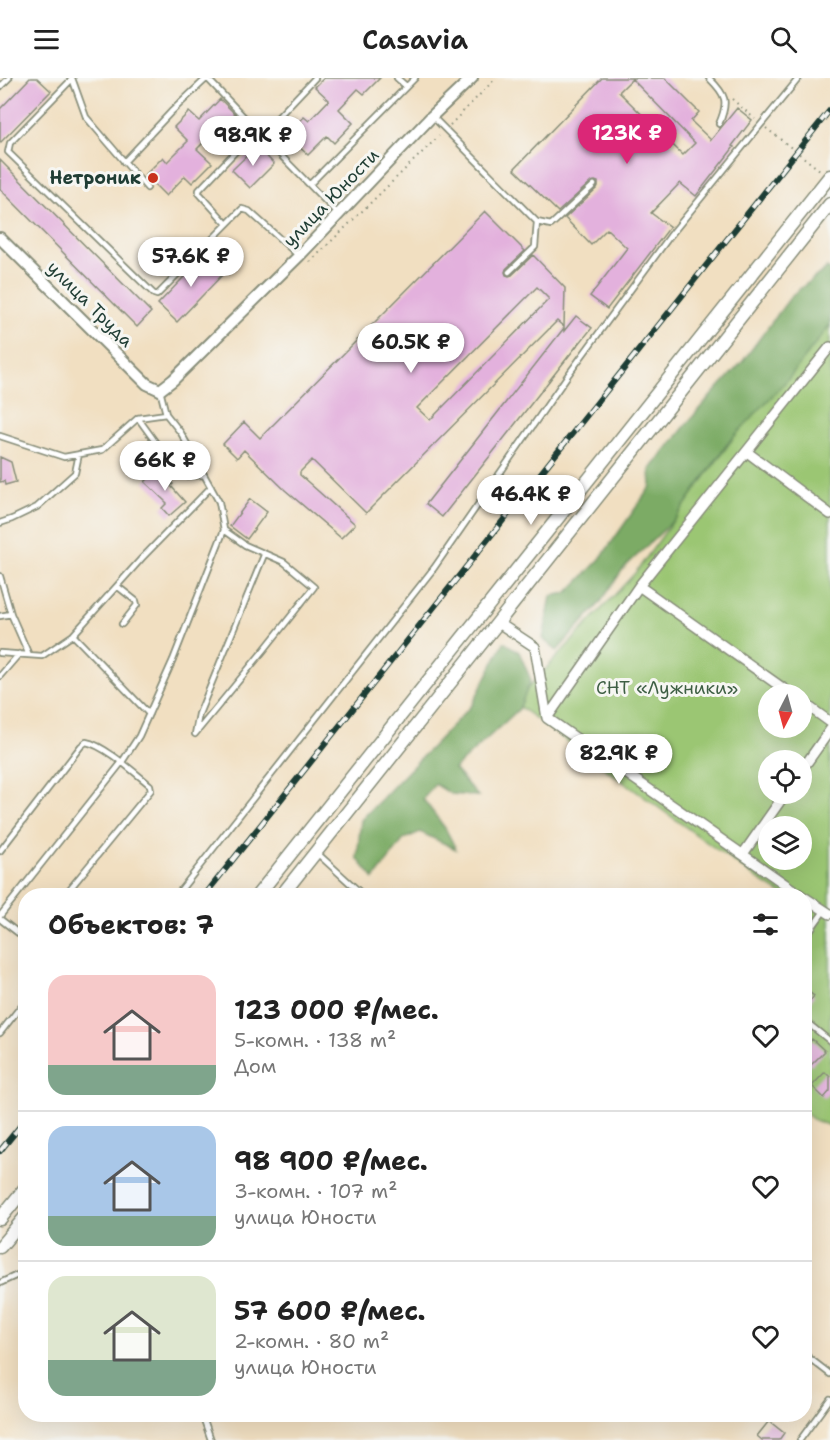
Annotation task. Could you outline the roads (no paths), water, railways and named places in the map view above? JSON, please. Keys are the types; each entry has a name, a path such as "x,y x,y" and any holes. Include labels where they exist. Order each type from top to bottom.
{"main road":[{"path":"263,888 830,177"},
{"path":"287,888 830,204"},
{"path":"0,1219 18,1197"},
{"path":"0,1247 18,1226"}],"street":[{"name":"улица Юности","path":"160,390 173,380 298,256 432,116 472,78"},
{"name":"улица Труда","path":"0,238 147,384 160,390"},
{"path":"547,718 639,586 830,347"},
{"path":"747,452 830,514"},
{"path":"639,586 777,684"},
{"path":"497,622 535,647 547,718 791,888"},
{"path":"812,709 830,722"},
{"path":"812,755 830,730"},
{"path":"742,855 778,804"},
{"path":"812,902 827,912"}],"lane":[{"path":"0,87 9,78"},
{"path":"147,188 86,117 72,78 10,143 8,152 157,295 242,209 249,211 298,256"},
{"path":"124,162 207,78 338,214"},
{"path":"261,135 315,78"},
{"path":"397,78 406,86"},
{"path":"310,184 415,78"},
{"path":"709,78 725,99 724,112 719,124"},
{"path":"182,888 434,568 568,375 670,236 799,78"},
{"path":"432,116 537,222 551,225 594,185"},
{"path":"227,224 199,193 199,189 256,130"},
{"path":"509,272 535,247 537,222"},
{"path":"23,888 122,762 139,736 173,660 224,530 219,502 181,433 166,414 160,390"},
{"path":"0,436 64,457 102,450 138,418 166,414"},
{"path":"138,418 183,476 204,475"},
{"path":"0,523 37,507 75,473 79,454"},
{"path":"0,653 42,656 73,635 142,558 211,487"},
{"path":"224,530 245,545 284,562 314,587 195,734 199,714 264,555"},
{"path":"0,576 11,614 29,655"},
{"path":"117,586 136,601 137,605 122,624"},
{"path":"0,616 11,614"},
{"path":"73,635 149,714"},
{"path":"0,676 18,654"},
{"path":"0,851 81,746 86,742 92,743 122,762 150,785 151,790 71,888"},
{"path":"316,852 355,888"},
{"path":"18,894 0,917 18,932"},
{"path":"812,930 827,912"},
{"path":"0,1032 18,1010"},
{"path":"812,1026 830,1041"},
{"path":"0,1282 18,1274"},
{"path":"812,1360 830,1374"},
{"path":"800,1440 830,1399"},
{"path":"205,1422 211,1440"}],"railway":[{"path":"210,888 830,110"},
{"path":"0,1151 18,1129"}],"place":[{"name":"Нетроник","path":"153,178"}],"park label":[{"name":"СНТ «Лужники»","path":"667,688"}]}
